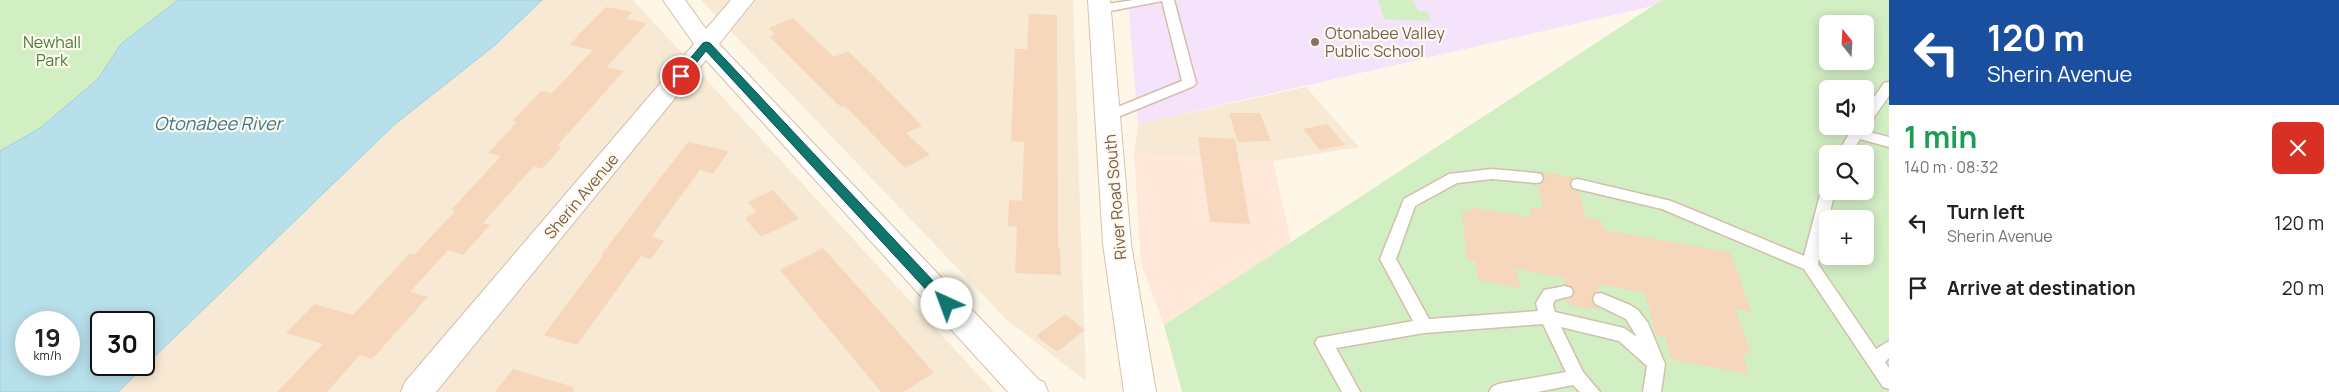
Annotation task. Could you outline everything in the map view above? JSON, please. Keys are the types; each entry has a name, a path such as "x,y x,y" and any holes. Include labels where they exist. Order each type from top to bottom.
{"street":[{"path":"674,0 706,45 1020,382 1032,392"},
{"name":"Sherin Avenue","path":"418,392 743,0"},
{"name":"River Road South","path":"1099,5 1117,244 1140,392"}],"lane":[{"path":"1099,5 1157,0"},
{"path":"1108,116 1189,83 1171,19 1168,0"},
{"path":"1874,107 1889,86"},
{"path":"1871,135 1889,142"},
{"path":"1424,326 1388,259 1410,203 1454,178 1492,174 1536,178"},
{"path":"1578,184 1666,205 1810,265 1889,382"},
{"path":"1810,265 1826,200"},
{"path":"1565,292 1550,295 1544,303 1548,317 1577,377 1591,392"},
{"path":"1601,299 1621,306 1638,320 1656,364 1652,392"},
{"path":"1351,392 1324,342 1424,326 1548,317 1624,335 1656,364"},
{"path":"1875,360 1889,348"},
{"path":"1498,392 1577,377"}],"shaded area":[{"path":"542,0 633,0 994,392 118,392 135,376 155,376 155,356 394,125 495,45"},
{"path":"701,0 1073,0 1086,381 1007,320"},
{"name":"Otonabee Valley Public School","path":"1128,0 1662,0 1652,6 1138,124"},
{"path":"1306,87 1359,147 1273,161 1134,154 1138,124"},
{"path":"1134,154 1273,161 1291,242 1164,325 1141,263"}],"green space":[{"name":"Newhall Park","path":"0,0 178,0 121,44 98,79 40,128 0,151"},
{"path":"1378,0 1413,0 1418,11 1427,11 1431,21 1384,19"},
{"path":"1662,0 1889,0 1889,392 1182,392 1164,325"}],"water":[{"name":"Otonabee River","path":"178,0 542,0 495,45 394,125 155,356 155,311 90,311 90,376 135,376 118,392 0,392 0,151 40,128 98,79 121,44"}],"building":[{"path":"606,7 633,12 626,19 647,23 607,67 624,71 557,146 561,148 542,169 534,166 483,223 490,225 463,255 448,250 410,292 428,297 372,359 360,355 327,392 277,392 323,344 286,333 314,304 353,315 410,253 414,255 455,211 451,210 501,156 488,153 517,122 512,121 541,91 552,93 593,50 569,45"},
{"path":"1029,14 1057,15 1058,248 1060,249 1061,275 1015,273 1017,227 1008,226 1009,200 1022,201 1024,142 1011,141 1015,49 1027,49"},
{"path":"793,18 834,57 848,51 876,78 922,126 906,133 930,155 905,168 845,106 841,107 770,37 775,34 769,28"},
{"path":"1229,113 1260,113 1271,141 1238,142"},
{"path":"1327,124 1345,145 1320,150 1303,129"},
{"path":"1198,137 1235,139 1250,224 1210,222"},
{"path":"688,142 729,151 713,174 700,170 651,237 664,241 651,259 641,256 577,345 544,335 603,256 601,255"},
{"path":"1535,170 1576,178 1571,179 1569,185 1573,190 1579,191 1585,217 1601,220 1604,230 1730,252 1752,312 1735,309 1751,354 1742,352 1749,374 1671,359 1665,337 1656,335 1645,293 1598,284 1599,291 1593,293 1591,300 1594,306 1603,312 1567,304 1566,299 1573,297 1575,291 1572,286 1565,284 1564,278 1516,269 1520,288 1478,280 1475,261 1467,260 1462,211 1471,212 1470,207 1531,217 1529,207 1543,209 1538,185 1543,183 1545,177 1541,172"},
{"path":"773,190 799,219 761,237 745,218 757,212 748,202"},
{"path":"823,248 934,373 903,392 881,392 780,270"},
{"path":"1065,314 1085,330 1057,352 1036,336"},
{"path":"513,369 574,387 573,392 495,392"}],"place":[{"name":"Otonabee Valley Public School","path":"1315,42"}],"route":[{"path":"681,76 706,45 947,304"}]}
